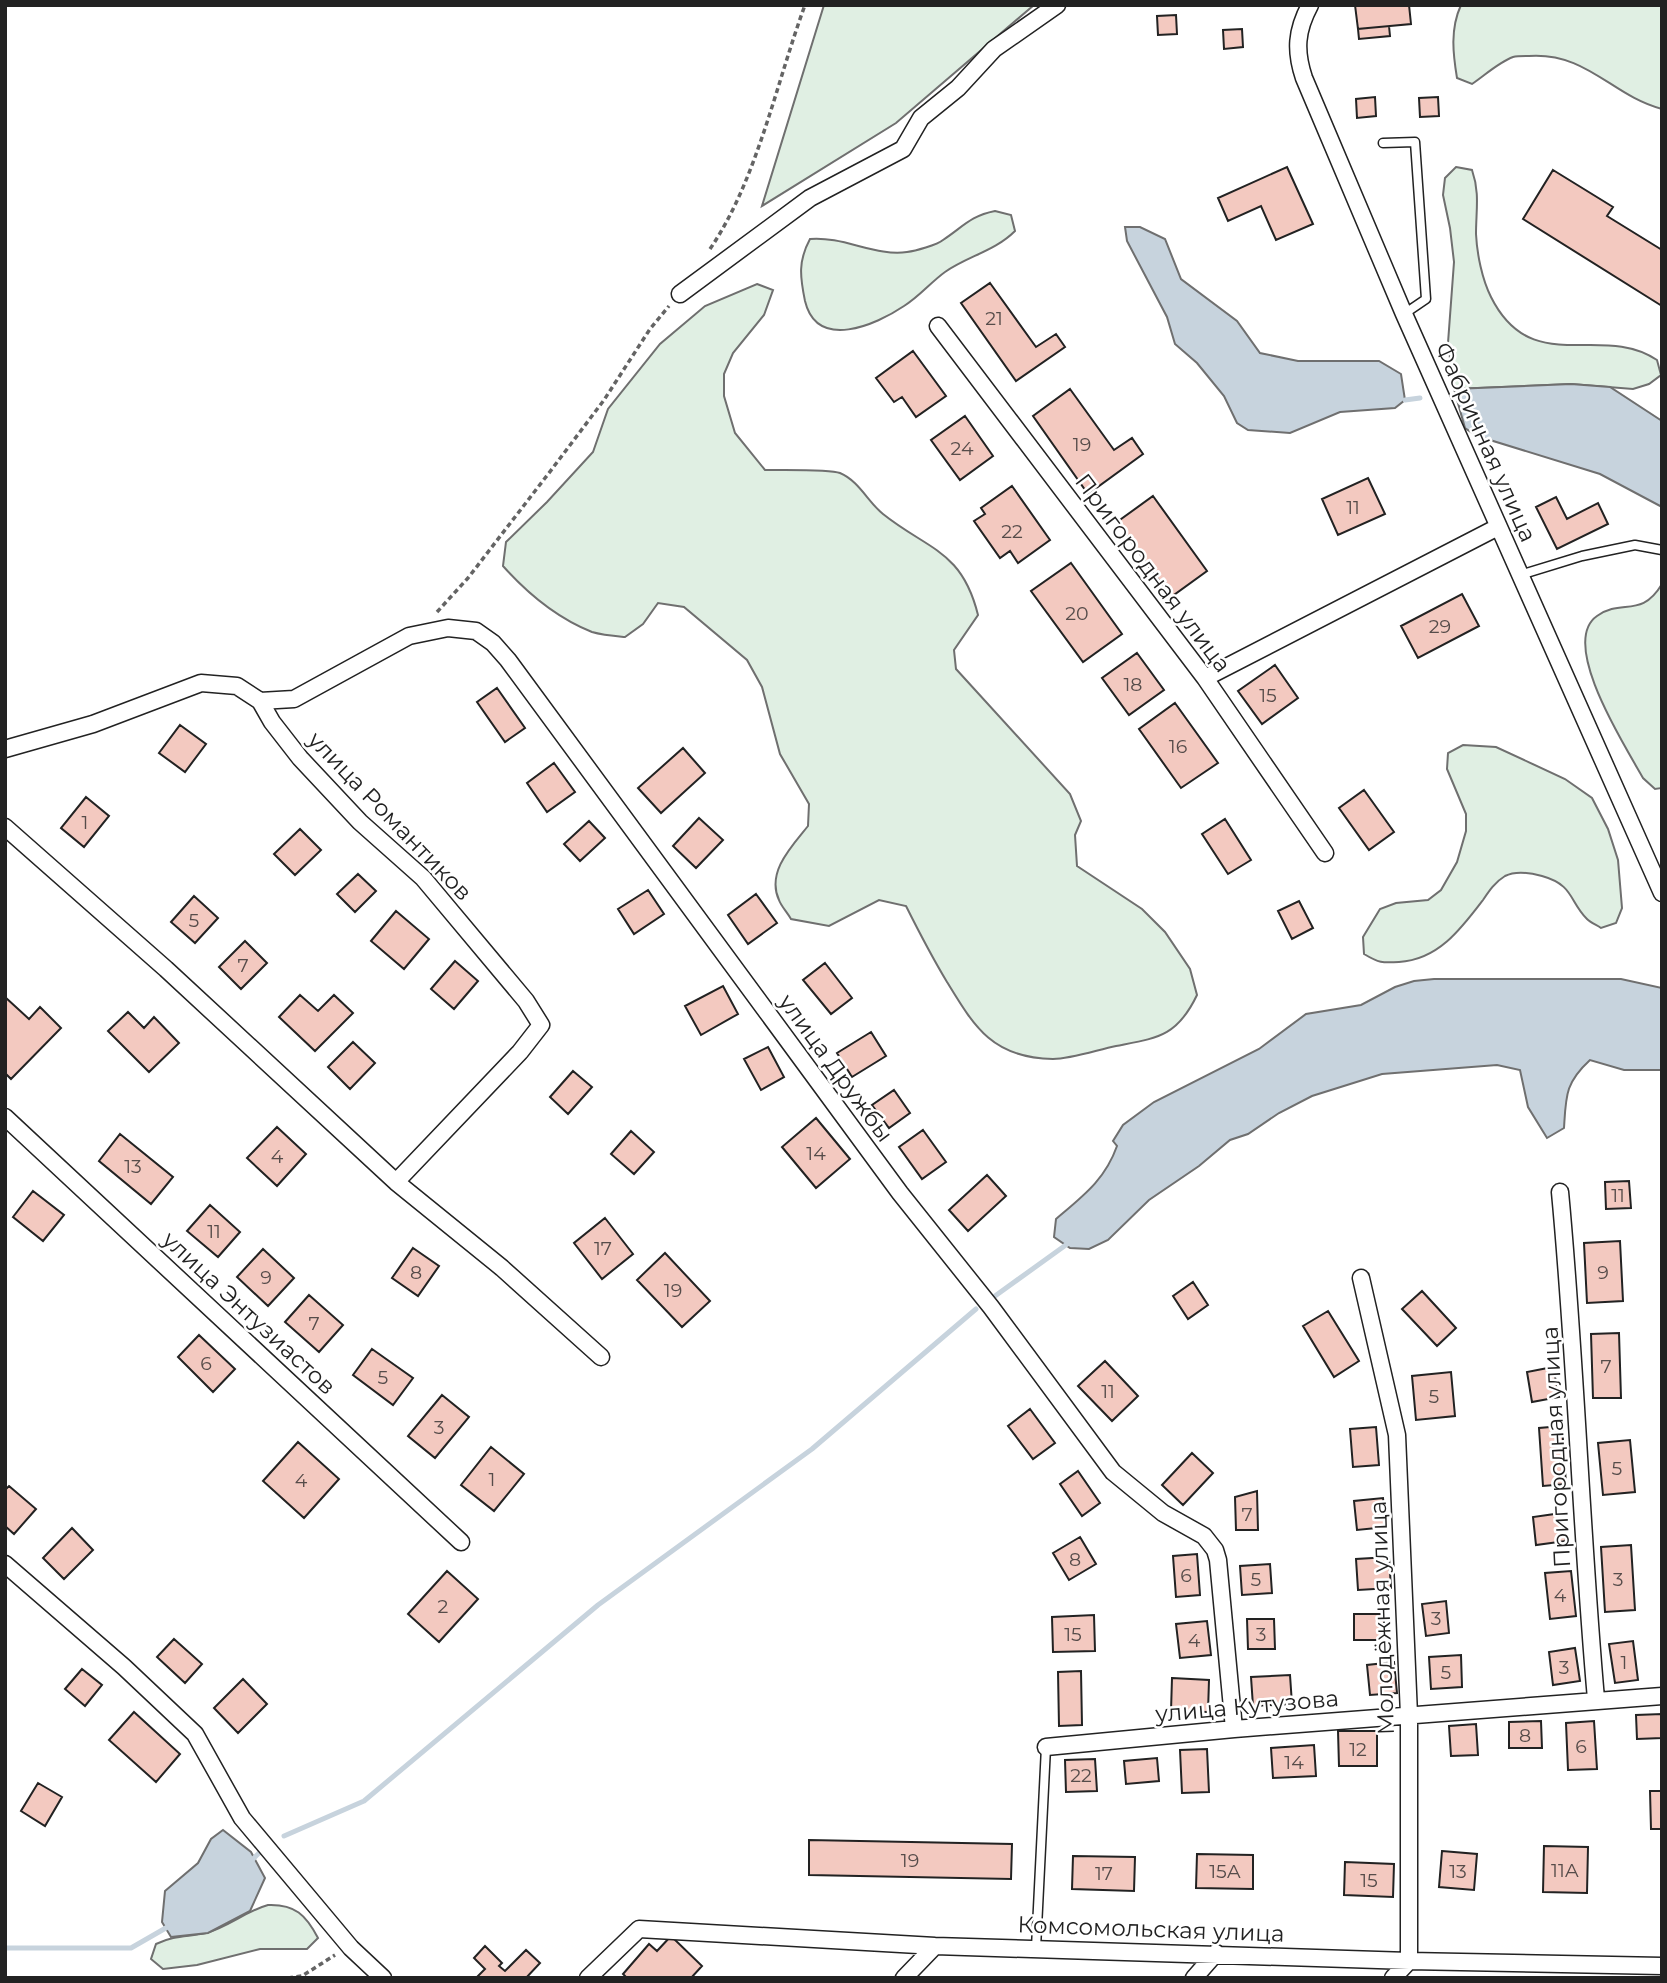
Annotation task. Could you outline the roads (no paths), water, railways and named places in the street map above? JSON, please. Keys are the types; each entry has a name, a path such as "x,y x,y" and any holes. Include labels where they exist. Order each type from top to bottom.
{"street":[{"path":"680,294 810,198 904,149 921,118 958,88 994,49 1057,5"},
{"name":"Фабричная улица","path":"1310,5 1298,34 1299,63 1404,314 1662,893"},
{"name":"Пригородная улица","path":"937,326 1205,678 1325,853"},
{"path":"1205,678 1499,527"},
{"name":"улица Дружбы","path":"260,701 294,699 409,636 448,628 476,631 493,643 900,1193 991,1307 1112,1472 1163,1513 1210,1542 1219,1560 1234,1729"},
{"path":"5,750 93,724 201,683 237,686 260,701"},
{"name":"улица Романтиков","path":"260,701 271,722 300,758 360,822 423,878 526,1001 541,1025 520,1052 397,1182"},
{"path":"5,827 166,969 397,1182 502,1268 601,1357"},
{"name":"улица Энтузиастов","path":"5,1117 461,1542"},
{"name":"Пригородная улица","path":"1560,1192 1571,1314 1588,1610 1596,1699"},
{"name":"Молодёжная улица","path":"1361,1278 1397,1435 1409,1715 1409,1961"},
{"path":"5,1564 124,1667 195,1734 242,1818 376,1975"},
{"name":"улица Кутузова","path":"1046,1747 1596,1699 1662,1696"},
{"name":"Комсомольская улица","path":"588,1978 639,1929 935,1945 1409,1961 1662,1966"},
{"path":"904,1978 935,1945"},
{"path":"1194,1978 1216,1953"},
{"path":"1393,1978 1409,1961"}],"lane":[{"path":"1382,143 1415,142 1426,299 1404,314"},
{"path":"1520,575 1581,556 1635,545 1662,550"},
{"path":"1036,1948 1046,1747"}],"waterway":[{"path":"1405,400 1420,398"},
{"path":"995,1296 1070,1242"},
{"path":"284,1836 364,1801 598,1605 812,1449 976,1309"},
{"path":"249,1863 261,1851"},
{"path":"5,1948 131,1948 171,1925"}]}
